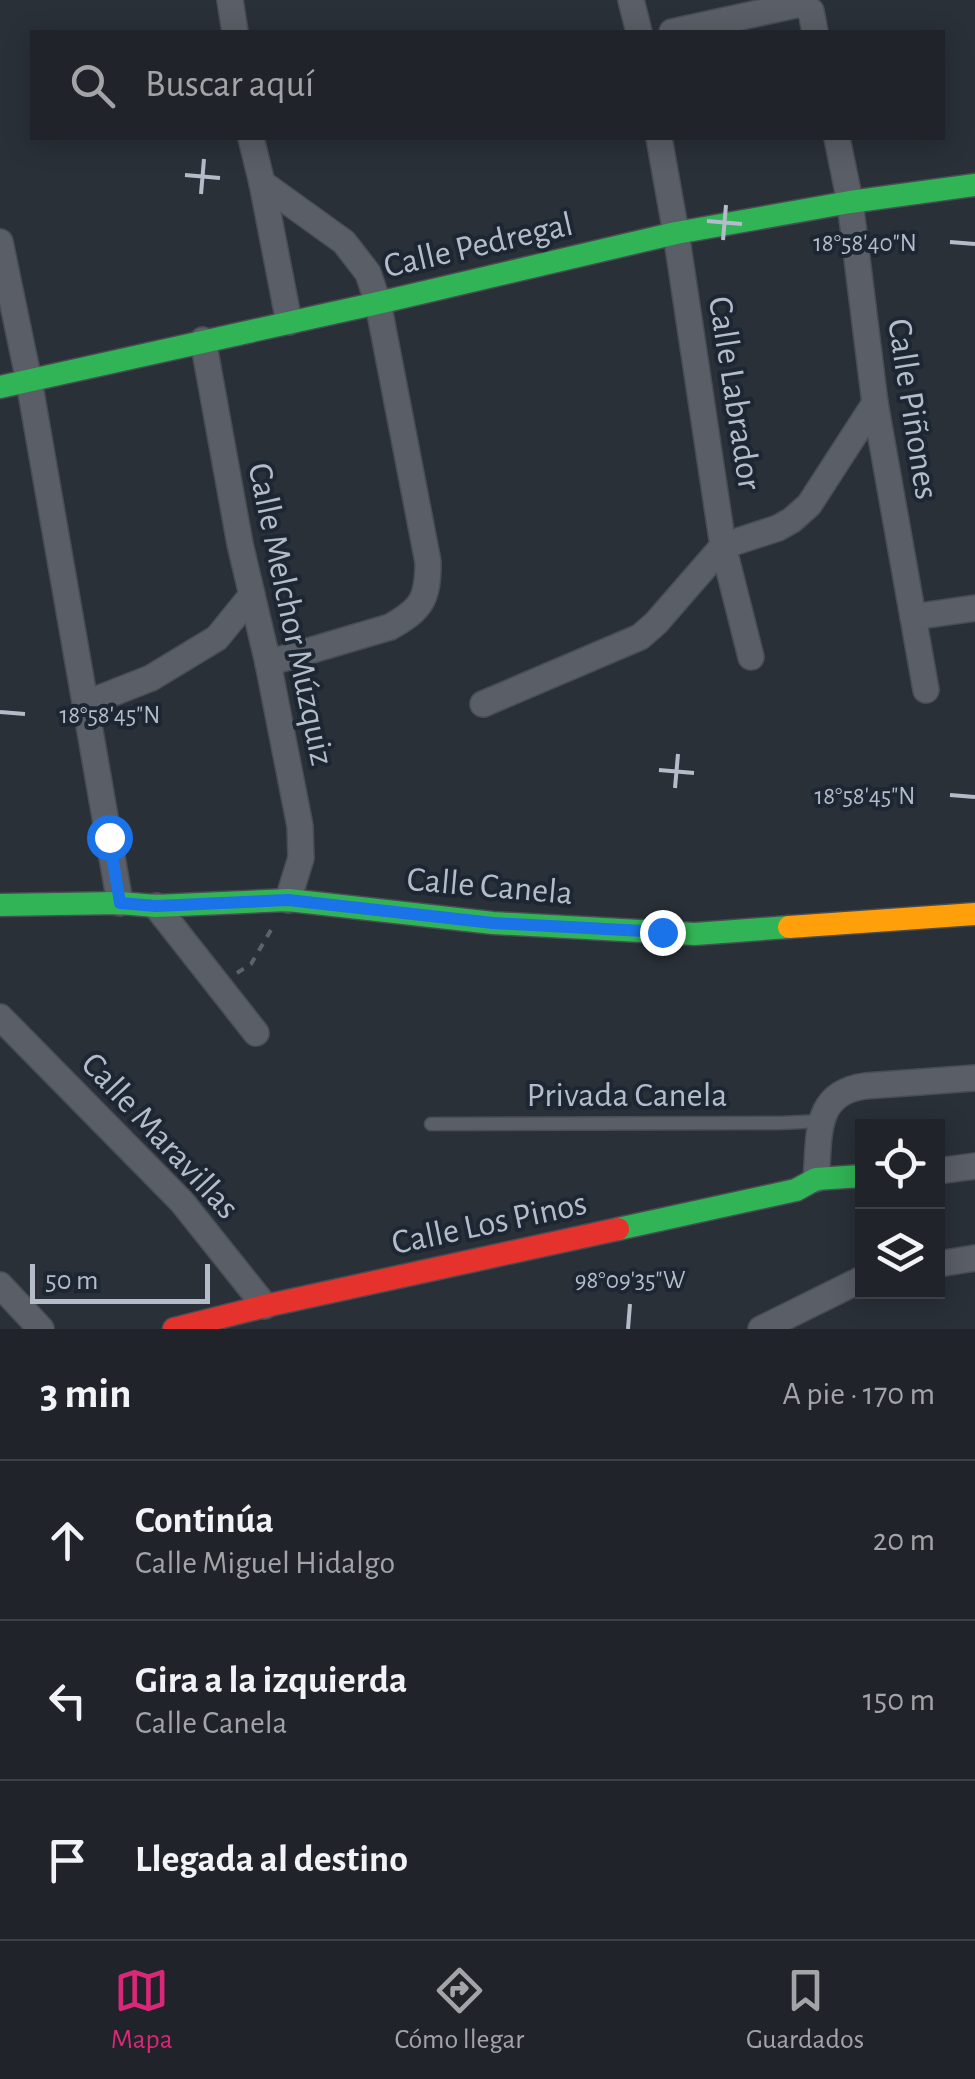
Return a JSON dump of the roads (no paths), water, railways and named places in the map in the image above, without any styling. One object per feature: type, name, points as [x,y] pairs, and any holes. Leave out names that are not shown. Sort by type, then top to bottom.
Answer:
[{"type":"street","points":[[230,0],[235,30]]},
{"type":"street","points":[[632,0],[639,30]]},
{"type":"street","points":[[681,30],[800,4],[813,22]]},
{"type":"street","points":[[251,140],[288,322]]},
{"type":"street","name":"Calle Labrador","points":[[659,140],[723,546],[751,657]]},
{"type":"street","name":"Calle Piñones","points":[[837,140],[850,202],[875,403],[926,690]]},
{"type":"street","points":[[262,183],[344,242],[368,273],[378,303],[428,562],[424,601],[408,617],[390,628],[268,663]]},
{"type":"street","name":"Calle Pedregal","points":[[0,387],[676,233],[850,202],[975,185]]},
{"type":"street","points":[[0,242],[120,903]]},
{"type":"street","name":"Calle Melchor Múzquiz","points":[[203,340],[240,544],[300,826],[301,858],[288,900]]},
{"type":"street","points":[[483,704],[640,637],[723,546],[778,528],[809,504],[875,403]]},
{"type":"street","points":[[86,704],[150,678],[216,638],[252,595]]},
{"type":"street","points":[[913,618],[975,608]]},
{"type":"street","name":"Calle Canela","points":[[0,905],[156,906],[288,900],[493,923],[695,934],[975,914]]},
{"type":"street","points":[[156,906],[256,1033]]},
{"type":"street","name":"Calle Maravillas","points":[[0,1016],[182,1202],[265,1306]]},
{"type":"street","points":[[816,1179],[822,1121],[826,1106],[836,1095],[865,1086],[975,1078]]},
{"type":"street","points":[[945,1170],[975,1166]]},
{"type":"street","name":"Calle Los Pinos","points":[[174,1329],[796,1190],[816,1179],[855,1176]]},
{"type":"street","points":[[945,1263],[975,1258]]},
{"type":"street","points":[[762,1329],[800,1319],[855,1284]]},
{"type":"street","points":[[0,1285],[41,1329]]},
{"type":"lane","name":"Privada Canela","points":[[431,1124],[822,1121]]}]
